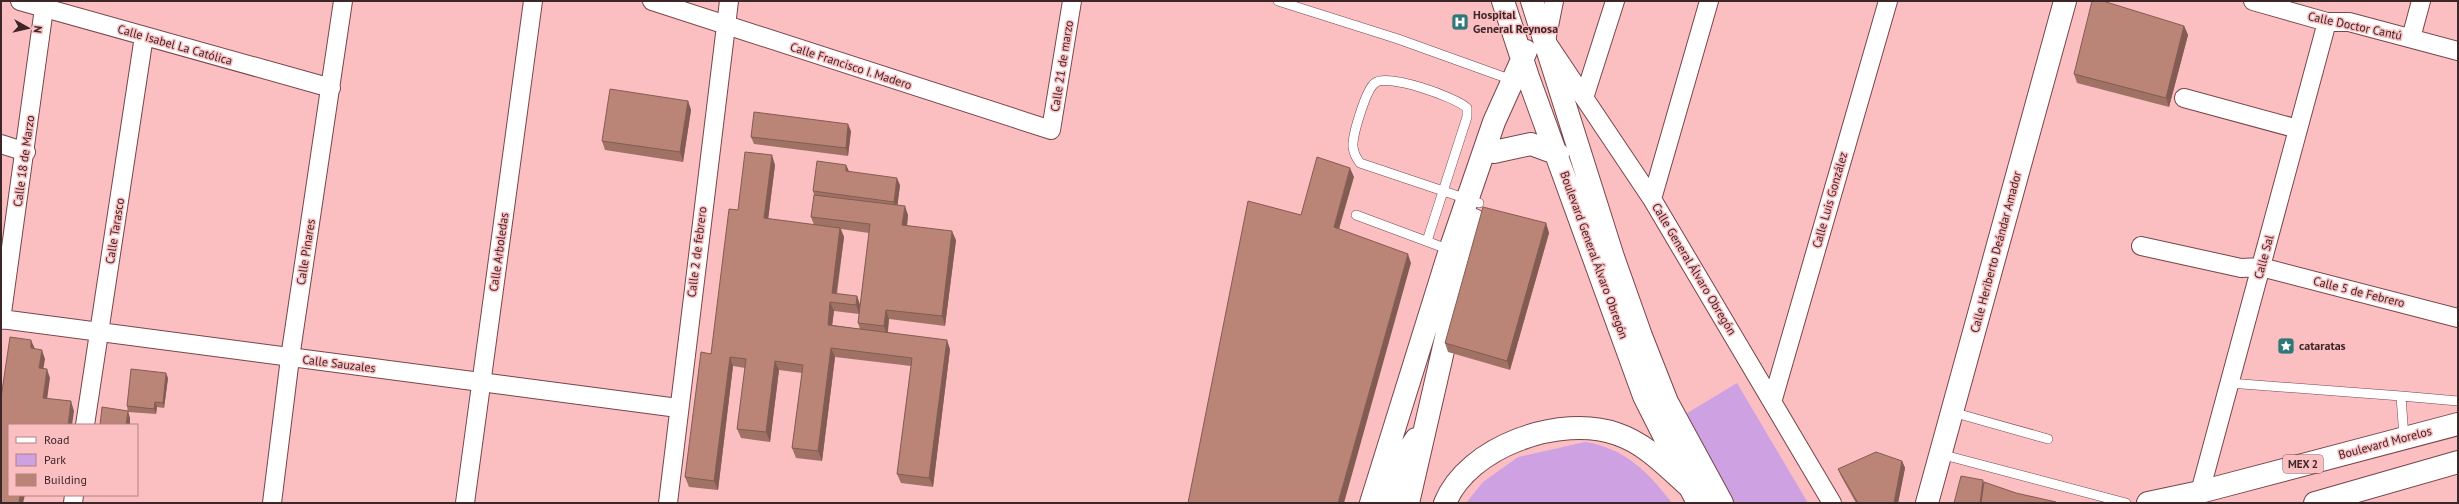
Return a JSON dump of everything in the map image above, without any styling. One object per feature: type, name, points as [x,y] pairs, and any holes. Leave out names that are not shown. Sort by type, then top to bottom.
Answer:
[{"type":"main road","name":"Boulevard General Álvaro Obregón","points":[[1503,1],[1521,72],[1558,154],[1644,396],[1695,496]]},
{"type":"main road","name":"Calle Heriberto Deándar Amador","points":[[1927,503],[2065,1]]},
{"type":"main road","name":"Boulevard General Álvaro Obregón","points":[[1547,2],[1543,32],[1613,257],[1641,336],[1667,402],[1722,503]]},
{"type":"main road","points":[[1371,503],[1457,252],[1473,201],[1494,122],[1543,32]]},
{"type":"main road","points":[[1473,201],[1494,152],[1521,72]]},
{"type":"main road","points":[[1494,152],[1531,144],[1558,154]]},
{"type":"main road","points":[[1408,503],[1457,252]]},
{"type":"main road","name":"Boulevard Morelos","points":[[2148,503],[2200,492],[2458,424]]},
{"type":"main road","points":[[1385,503],[1406,454],[1424,427]]},
{"type":"main road","points":[[1445,503],[1455,485],[1480,460],[1501,447],[1527,436],[1566,429],[1589,428],[1617,433],[1646,448],[1695,496]]},
{"type":"main road","points":[[2314,503],[2458,462]]},
{"type":"street","name":"Calle Isabel La Católica","points":[[20,1],[45,4],[144,36],[331,88]]},
{"type":"street","name":"Calle Pinares","points":[[272,503],[290,358],[343,1]]},
{"type":"street","name":"Calle Arboledas","points":[[465,503],[533,1]]},
{"type":"street","name":"Calle Francisco I. Madero","points":[[652,1],[1051,130]]},
{"type":"street","name":"Calle 2 de febrero","points":[[668,503],[678,408],[729,1]]},
{"type":"street","name":"Calle 21 de marzo","points":[[1051,130],[1072,1]]},
{"type":"street","points":[[1584,98],[1615,1]]},
{"type":"street","points":[[1652,200],[1709,1]]},
{"type":"street","name":"Calle Luis González","points":[[1773,399],[1888,1]]},
{"type":"street","name":"Calle Doctor Cantú","points":[[2253,1],[2327,22],[2349,22],[2458,51]]},
{"type":"street","points":[[2411,38],[2421,1]]},
{"type":"street","name":"Calle 18 de Marzo","points":[[1,319],[26,152],[45,4]]},
{"type":"street","name":"Calle Sal","points":[[2200,492],[2327,22]]},
{"type":"street","name":"Calle General Álvaro Obregón","points":[[1543,32],[1584,98],[1652,200],[1773,399],[1832,503]]},
{"type":"street","name":"Calle Tarasco","points":[[85,424],[144,36]]},
{"type":"street","points":[[2184,98],[2298,128]]},
{"type":"street","points":[[1,144],[26,152]]},
{"type":"street","name":"Calle 5 de Febrero","points":[[2141,246],[2241,268],[2261,267],[2458,318]]},
{"type":"street","name":"Calle Sauzales","points":[[1,319],[678,408]]},
{"type":"lane","points":[[1278,1],[1398,39],[1521,72]]},
{"type":"lane","points":[[1427,241],[1444,193],[1467,117],[1467,108],[1461,102],[1420,88],[1384,80],[1375,83],[1367,95],[1353,144],[1354,154],[1360,163],[1444,193],[1473,201]]},
{"type":"lane","points":[[1356,215],[1457,252]]},
{"type":"lane","points":[[2229,383],[2458,401]]},
{"type":"lane","points":[[2401,396],[2404,438]]},
{"type":"lane","points":[[1952,412],[2048,439]]},
{"type":"lane","points":[[1940,454],[2126,503]]},
{"type":"green space","points":[[1737,383],[1808,503],[1731,503],[1679,418]]},
{"type":"green space","points":[[1585,442],[1612,450],[1634,463],[1654,481],[1672,503],[1466,503],[1483,482],[1518,457]]},
{"type":"building","points":[[2092,1],[2103,1],[2184,26],[2166,98],[2074,74]]},
{"type":"building","points":[[610,89],[688,101],[680,152],[602,141]]},
{"type":"building","points":[[754,112],[848,124],[846,148],[751,137]]},
{"type":"building","points":[[745,152],[772,155],[764,218],[840,228],[832,293],[857,296],[856,305],[830,302],[828,325],[947,340],[929,478],[897,474],[912,358],[831,348],[818,451],[792,448],[803,365],[775,361],[766,432],[737,429],[746,359],[730,357],[714,481],[685,477],[701,352],[711,354],[729,209],[738,210]]},
{"type":"building","points":[[1317,157],[1350,168],[1334,227],[1408,254],[1338,503],[1188,503],[1248,201],[1301,215]]},
{"type":"building","points":[[817,161],[846,165],[846,171],[897,178],[894,202],[813,191]]},
{"type":"building","points":[[814,195],[905,206],[902,225],[952,231],[942,316],[886,310],[884,326],[858,323],[870,224],[811,217]]},
{"type":"building","points":[[1483,207],[1546,223],[1507,361],[1445,343]]},
{"type":"building","points":[[10,337],[31,340],[31,348],[42,350],[39,368],[47,369],[43,398],[71,401],[68,424],[8,424],[8,496],[20,496],[19,503],[1,503],[1,398]]},
{"type":"building","points":[[131,369],[166,373],[163,403],[155,402],[154,409],[127,406]]},
{"type":"building","points":[[102,407],[128,411],[126,424],[100,424]]},
{"type":"building","points":[[1876,452],[1902,461],[1894,503],[1858,503],[1838,469]]},
{"type":"building","points":[[1961,476],[1983,480],[1980,503],[1954,503]]},
{"type":"building","points":[[1984,482],[2016,493],[2056,502],[1981,503]]},
{"type":"place","name":"Hospital General Reynosa","points":[[1460,22]]},
{"type":"place","name":"cataratas","points":[[2286,346]]}]
